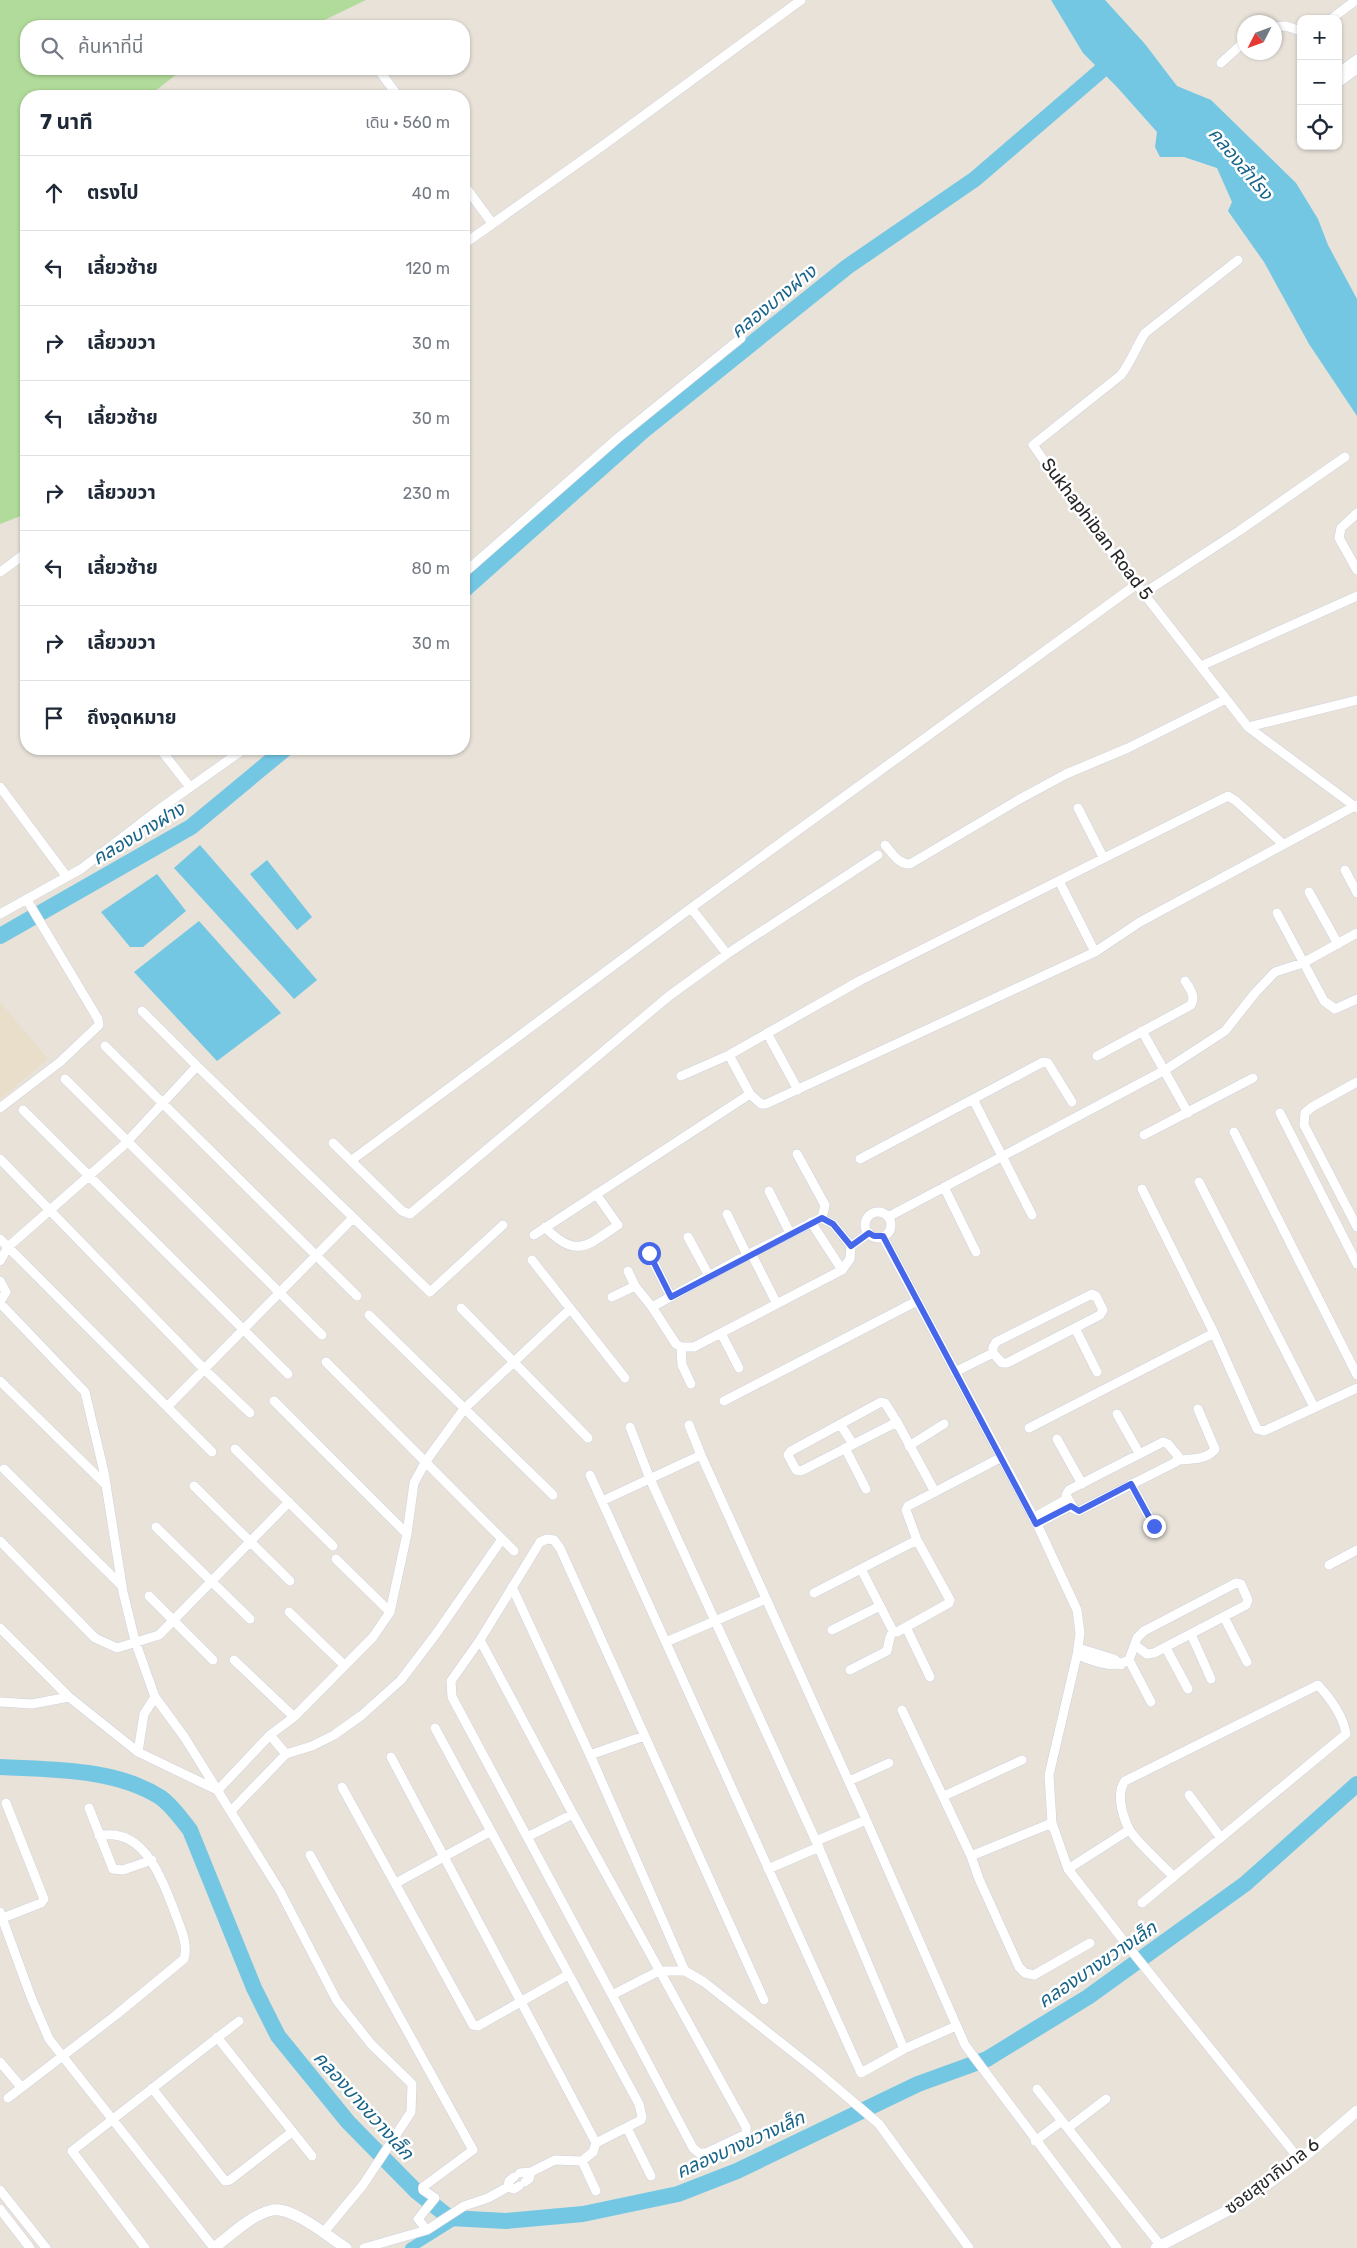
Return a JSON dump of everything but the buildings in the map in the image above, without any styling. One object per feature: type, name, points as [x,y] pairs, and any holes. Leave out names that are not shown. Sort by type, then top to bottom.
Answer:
[{"type":"street","points":[[470,240],[605,144],[713,62],[801,0]]},
{"type":"street","points":[[1336,15],[1356,0]]},
{"type":"street","points":[[1282,26],[1297,30]]},
{"type":"street","points":[[1221,63],[1237,48]]},
{"type":"street","points":[[1342,70],[1357,58]]},
{"type":"street","points":[[1342,80],[1357,68]]},
{"type":"street","points":[[382,75],[394,90]]},
{"type":"street","points":[[470,193],[492,223]]},
{"type":"street","name":"Sukhaphiban Road 5","points":[[1238,260],[1145,333],[1137,345],[1130,364],[1121,375],[1033,445],[1088,521],[1248,727],[1356,806]]},
{"type":"street","points":[[470,569],[619,437],[741,338]]},
{"type":"street","points":[[1144,593],[1240,531],[1345,457]]},
{"type":"street","points":[[1357,513],[1341,528],[1339,538],[1357,570]]},
{"type":"street","points":[[0,572],[20,557]]},
{"type":"street","points":[[352,1160],[691,908],[1137,584]]},
{"type":"street","points":[[1201,666],[1357,596]]},
{"type":"street","points":[[886,845],[898,860],[904,864],[910,864],[1066,774],[1128,748],[1226,699]]},
{"type":"street","points":[[1248,727],[1357,700]]},
{"type":"street","points":[[165,755],[190,787]]},
{"type":"street","points":[[0,914],[86,865],[235,755]]},
{"type":"street","points":[[0,787],[67,877]]},
{"type":"street","points":[[681,1076],[729,1055],[861,980],[1228,796],[1283,844]]},
{"type":"street","points":[[729,1055],[750,1094],[761,1104],[766,1104],[1095,952],[1140,922],[1356,806]]},
{"type":"street","points":[[1078,808],[1104,857]]},
{"type":"street","points":[[333,1143],[402,1211],[410,1214],[627,1030],[726,954],[878,855]]},
{"type":"street","points":[[1345,870],[1357,893]]},
{"type":"street","points":[[1059,881],[1095,952]]},
{"type":"street","points":[[1310,892],[1338,944]]},
{"type":"street","points":[[0,1108],[60,1062],[99,1026],[98,1019],[27,900]]},
{"type":"street","points":[[691,908],[726,954]]},
{"type":"street","points":[[1276,913],[1324,1001],[1335,1009],[1357,998]]},
{"type":"street","points":[[888,1217],[1165,1070],[1225,1031],[1255,993],[1275,972],[1304,963],[1357,933]]},
{"type":"street","points":[[1097,1056],[1191,1005],[1194,1000],[1193,995],[1185,981]]},
{"type":"street","points":[[142,1010],[197,1066],[430,1292],[503,1225]]},
{"type":"street","points":[[1142,1031],[1188,1113]]},
{"type":"street","points":[[767,1033],[798,1090]]},
{"type":"street","points":[[106,1046],[357,1296]]},
{"type":"street","points":[[860,1159],[974,1101],[1044,1062],[1048,1063],[1072,1102]]},
{"type":"street","points":[[0,1261],[8,1247],[90,1177],[128,1141],[197,1066]]},
{"type":"street","points":[[65,1078],[322,1334]]},
{"type":"street","points":[[1144,1135],[1254,1078]]},
{"type":"street","points":[[1357,1082],[1312,1107],[1305,1113],[1304,1125],[1357,1227]]},
{"type":"street","points":[[534,1235],[750,1094]]},
{"type":"street","points":[[974,1101],[1032,1215]]},
{"type":"street","points":[[23,1110],[288,1374]]},
{"type":"street","points":[[1280,1113],[1357,1264]]},
{"type":"street","points":[[1234,1132],[1357,1374]]},
{"type":"street","points":[[797,1154],[824,1205],[822,1218]]},
{"type":"street","points":[[0,1159],[250,1413]]},
{"type":"street","points":[[1199,1182],[1314,1407]]},
{"type":"street","points":[[944,1187],[976,1252]]},
{"type":"street","points":[[1142,1189],[1260,1431],[1357,1388]]},
{"type":"street","points":[[769,1192],[790,1233]]},
{"type":"street","points":[[545,1227],[559,1240],[578,1248],[594,1241],[618,1225],[596,1194]]},
{"type":"street","points":[[881,1212],[888,1217],[890,1228],[883,1236],[874,1236],[869,1233],[865,1223],[869,1215],[881,1212]]},
{"type":"street","points":[[727,1214],[777,1304]]},
{"type":"street","points":[[167,1407],[353,1218]]},
{"type":"street","points":[[628,1271],[635,1286],[652,1307],[671,1339],[681,1346],[694,1346],[842,1270],[850,1259],[851,1246],[833,1224],[822,1218],[749,1254],[652,1307]]},
{"type":"street","points":[[811,1222],[842,1270]]},
{"type":"street","points":[[851,1246],[869,1233]]},
{"type":"street","points":[[883,1236],[1035,1521],[1077,1610],[1080,1633],[1078,1651],[1049,1775],[1052,1823],[1068,1869],[1151,1976],[1300,2160]]},
{"type":"street","points":[[688,1237],[708,1276]]},
{"type":"street","points":[[0,1238],[212,1452]]},
{"type":"street","points":[[649,1253],[671,1297]]},
{"type":"street","points":[[532,1260],[624,1378]]},
{"type":"street","points":[[0,1281],[6,1292],[0,1303],[85,1392],[106,1485],[122,1585],[135,1641],[155,1697],[185,1738],[280,1891],[337,2001],[371,2044],[412,2084],[411,2112],[363,2185],[323,2233]]},
{"type":"street","points":[[612,1297],[635,1286]]},
{"type":"street","points":[[1095,1294],[1103,1313],[1074,1328],[1007,1363],[1002,1363],[993,1354],[993,1347],[996,1342],[1095,1294]]},
{"type":"street","points":[[724,1401],[918,1301]]},
{"type":"street","points":[[461,1308],[588,1438]]},
{"type":"street","points":[[218,1790],[270,1735],[294,1717],[372,1637],[390,1612],[407,1534],[414,1483],[426,1461],[464,1409],[570,1309]]},
{"type":"street","points":[[370,1314],[553,1495]]},
{"type":"street","points":[[1074,1328],[1097,1372]]},
{"type":"street","points":[[721,1333],[739,1368]]},
{"type":"street","points":[[1029,1428],[1214,1334]]},
{"type":"street","points":[[681,1346],[682,1365],[691,1384]]},
{"type":"street","points":[[955,1372],[993,1354]]},
{"type":"street","points":[[326,1362],[514,1551]]},
{"type":"street","points":[[0,1381],[106,1485]]},
{"type":"street","points":[[897,1422],[798,1471],[788,1455],[791,1450],[884,1401],[897,1422],[935,1492]]},
{"type":"street","points":[[274,1402],[407,1534]]},
{"type":"street","points":[[1178,1460],[1178,1456],[1166,1442],[1139,1453],[1067,1492],[1069,1502],[1079,1511],[1178,1460],[1198,1459],[1212,1453],[1216,1449],[1198,1409]]},
{"type":"street","points":[[1116,1414],[1139,1453]]},
{"type":"street","points":[[840,1424],[866,1489]]},
{"type":"street","points":[[909,1446],[944,1424]]},
{"type":"street","points":[[689,1425],[700,1455],[849,1781],[965,2045],[1035,2141],[1117,2248]]},
{"type":"street","points":[[630,1428],[650,1478],[817,1844],[904,2049]]},
{"type":"street","points":[[1057,1439],[1082,1484]]},
{"type":"street","points":[[235,1449],[333,1546]]},
{"type":"street","points":[[602,1501],[700,1455]]},
{"type":"street","points":[[893,1631],[897,1632],[946,1605],[950,1600],[917,1540],[906,1510],[908,1506],[1000,1458]]},
{"type":"street","points":[[4,1469],[122,1585]]},
{"type":"street","points":[[590,1475],[861,2073],[904,2049],[956,2026]]},
{"type":"street","points":[[1131,1484],[1154,1526]]},
{"type":"street","points":[[194,1486],[290,1581]]},
{"type":"street","points":[[0,1541],[95,1638],[117,1648],[159,1635],[289,1502]]},
{"type":"street","points":[[1035,1521],[1069,1502]]},
{"type":"street","points":[[156,1527],[250,1619]]},
{"type":"street","points":[[231,1811],[286,1754],[312,1746],[334,1735],[362,1716],[394,1687],[436,1634],[502,1539]]},
{"type":"street","points":[[480,1640],[573,1814],[746,2127],[746,2134],[740,2138],[706,2153],[699,2152],[693,2148],[452,1697],[451,1680],[480,1640],[540,1542],[547,1539],[554,1540],[564,1557],[764,2000]]},
{"type":"street","points":[[814,1593],[917,1540]]},
{"type":"street","points":[[1329,1565],[1357,1550]]},
{"type":"street","points":[[336,1559],[390,1612]]},
{"type":"street","points":[[861,1569],[893,1631]]},
{"type":"street","points":[[1078,1651],[1110,1666],[1125,1662],[1136,1646],[1137,1638],[1144,1631],[1239,1582],[1248,1602],[1224,1617],[1166,1648],[1147,1654],[1136,1646]]},
{"type":"street","points":[[512,1586],[590,1755],[685,1971]]},
{"type":"street","points":[[149,1596],[213,1660]]},
{"type":"street","points":[[666,1642],[766,1599]]},
{"type":"street","points":[[832,1630],[880,1606]]},
{"type":"street","points":[[289,1612],[344,1665]]},
{"type":"street","points":[[1224,1617],[1247,1662]]},
{"type":"street","points":[[906,1627],[930,1677]]},
{"type":"street","points":[[0,1628],[69,1697],[138,1752],[218,1790]]},
{"type":"street","points":[[850,1670],[887,1651],[893,1631]]},
{"type":"street","points":[[1191,1634],[1211,1679]]},
{"type":"street","points":[[1166,1648],[1188,1689]]},
{"type":"street","points":[[234,1660],[294,1717]]},
{"type":"street","points":[[1125,1662],[1151,1702]]},
{"type":"street","points":[[1142,1904],[1346,1734],[1344,1722],[1328,1696],[1318,1685],[1125,1781],[1120,1787],[1119,1796],[1129,1830],[1174,1877]]},
{"type":"street","points":[[0,1702],[32,1704],[69,1697]]},
{"type":"street","points":[[138,1752],[144,1714],[155,1697]]},
{"type":"street","points":[[902,1710],[972,1856],[979,1879],[1019,1967],[1025,1973],[1034,1975],[1090,1943]]},
{"type":"street","points":[[434,1728],[639,2104],[642,2117],[641,2120],[627,2128],[596,2143],[593,2152],[582,2161],[555,2160],[531,2172],[517,2175],[509,2181],[508,2187]]},
{"type":"street","points":[[270,1735],[286,1754]]},
{"type":"street","points":[[590,1755],[644,1736]]},
{"type":"street","points":[[391,1757],[596,2143]]},
{"type":"street","points":[[944,1796],[1022,1760]]},
{"type":"street","points":[[849,1781],[889,1763]]},
{"type":"street","points":[[342,1787],[396,1883],[471,2024],[478,2026],[568,1975]]},
{"type":"street","points":[[1189,1795],[1221,1838]]},
{"type":"street","points":[[6,1803],[44,1899],[41,1903],[1,1916],[30,1996],[49,2039],[214,2248],[245,2225],[274,2210],[289,2212],[346,2248]]},
{"type":"street","points":[[89,1808],[109,1865],[116,1871],[152,1860]]},
{"type":"street","points":[[527,1837],[573,1814]]},
{"type":"street","points":[[768,1869],[866,1820]]},
{"type":"street","points":[[972,1856],[1052,1823]]},
{"type":"street","points":[[1068,1869],[1129,1830]]},
{"type":"street","points":[[396,1883],[491,1831]]},
{"type":"street","points":[[8,2098],[116,2015],[184,1959],[186,1944],[162,1879],[152,1860],[126,1837],[117,1833],[99,1836]]},
{"type":"street","points":[[310,1855],[474,2150],[422,2188],[434,2197],[434,2200],[418,2219],[427,2230]]},
{"type":"street","points":[[612,1995],[659,1971],[685,1971],[704,1982],[847,2095],[879,2124],[969,2248]]},
{"type":"street","points":[[145,2248],[72,2154],[73,2148],[238,2021]]},
{"type":"street","points":[[217,2037],[312,2156]]},
{"type":"street","points":[[0,2062],[21,2087]]},
{"type":"street","points":[[152,2088],[225,2181],[230,2180],[292,2132]]},
{"type":"street","points":[[1037,2089],[1159,2247]]},
{"type":"street","points":[[1035,2141],[1106,2099]]},
{"type":"street","name":"ซอยสุขาภิบาล 6","points":[[1159,2247],[1242,2203],[1300,2160],[1357,2111]]},
{"type":"street","points":[[627,2128],[650,2176]]},
{"type":"street","points":[[582,2161],[596,2191]]},
{"type":"street","points":[[364,2248],[427,2230],[464,2206],[488,2198],[508,2187],[514,2189],[529,2179],[531,2172]]},
{"type":"street","points":[[0,2190],[46,2248]]},
{"type":"street","points":[[0,2209],[30,2248]]},
{"type":"shaded area","points":[[0,1002],[48,1059],[0,1099]]},
{"type":"green space","points":[[0,0],[366,0],[324,20],[20,20],[20,75],[175,75],[157,90],[20,90],[20,516],[0,524]]},
{"type":"water","name":"คลองสำโรง","points":[[1051,0],[1105,0],[1145,44],[1177,86],[1211,100],[1296,183],[1318,219],[1328,245],[1357,299],[1357,416],[1309,344],[1264,262],[1228,211],[1232,202],[1217,168],[1184,157],[1160,157],[1155,147],[1157,132],[1117,87],[1083,53]]},
{"type":"water","points":[[200,845],[317,980],[294,999],[174,868]]},
{"type":"water","points":[[267,860],[312,917],[297,930],[250,874]]},
{"type":"water","points":[[157,874],[186,911],[143,947],[130,947],[101,912]]},
{"type":"water","points":[[199,921],[281,1013],[217,1061],[134,972]]},
{"type":"waterway","name":"คลองบางฝาง","points":[[470,585],[643,431],[847,267],[975,179],[1118,56]]},
{"type":"waterway","name":"คลองบางฝาง","points":[[0,936],[191,827],[278,755]]},
{"type":"waterway","name":"คลองบางขวางเล็ก","points":[[0,1767],[82,1772],[123,1780],[164,1800],[190,1830],[254,1988],[278,2036],[348,2122],[416,2191],[450,2218],[506,2221],[583,2214],[678,2194],[737,2171],[918,2084],[987,2059],[1088,1997],[1245,1884],[1357,1784]]},
{"type":"waterway","points":[[410,2248],[458,2218]]},
{"type":"route","points":[[649,1253],[671,1297],[811,1222],[822,1218],[827,1219],[833,1224],[851,1246],[869,1233],[878,1237],[883,1236],[1036,1524],[1071,1506],[1079,1511],[1131,1484],[1154,1526]]}]
